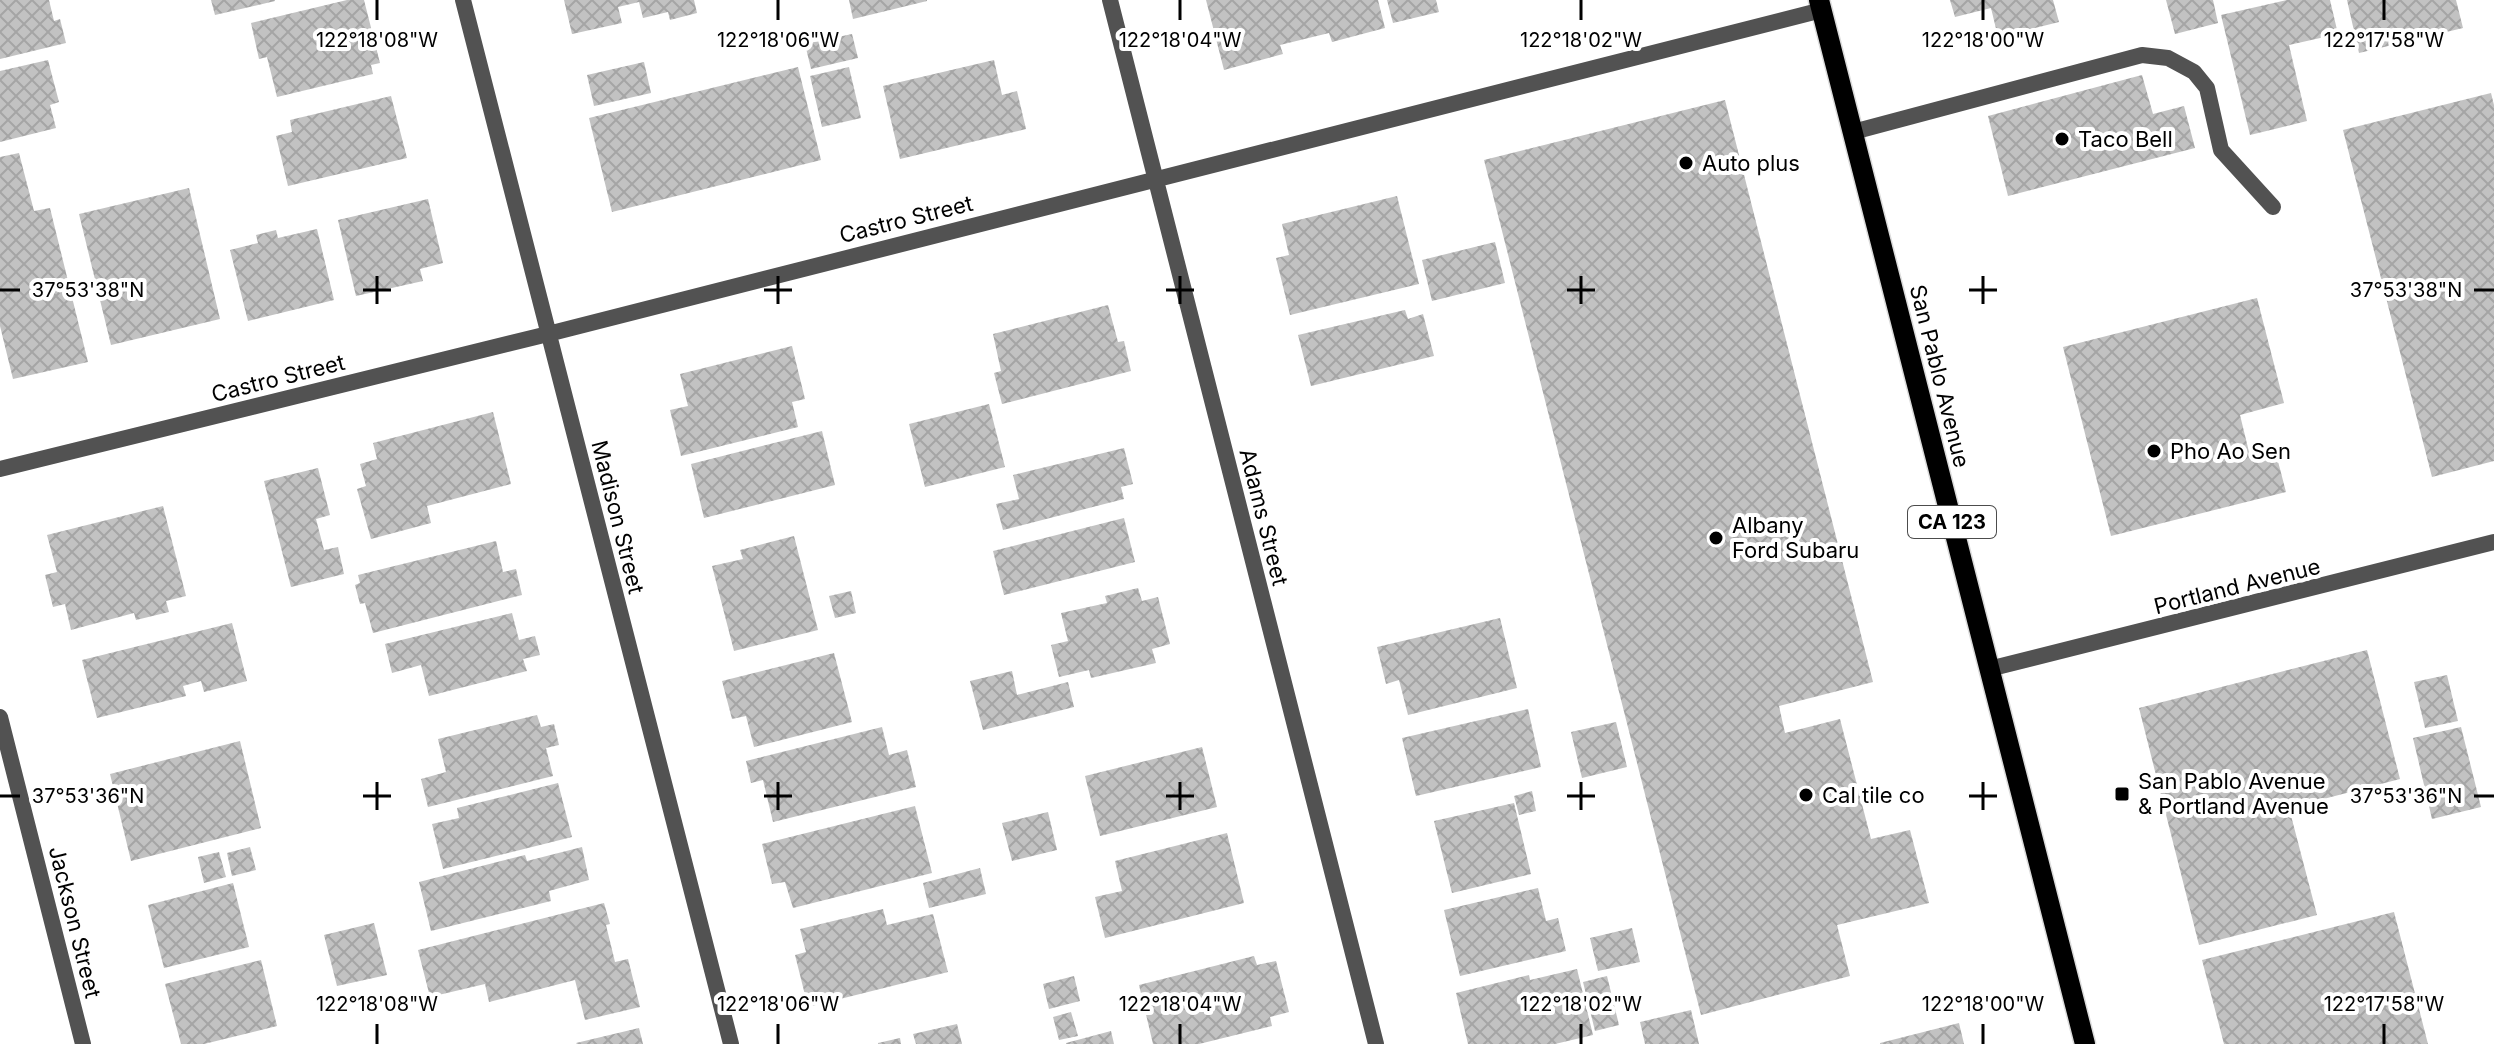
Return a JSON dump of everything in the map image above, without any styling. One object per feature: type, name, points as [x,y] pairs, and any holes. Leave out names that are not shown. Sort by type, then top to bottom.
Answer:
[{"type":"main road","name":"San Pablo Avenue","points":[[1820,5],[2085,1044]]},
{"type":"street","name":"Madison Street","points":[[463,0],[731,1044]]},
{"type":"street","name":"Adams Street","points":[[1110,0],[1376,1044]]},
{"type":"street","name":"Castro Street","points":[[0,469],[548,334],[1820,5]]},
{"type":"street","points":[[1853,132],[2142,55],[2168,58],[2194,72],[2207,88],[2221,150],[2273,207]]},
{"type":"street","name":"Portland Avenue","points":[[1989,669],[2494,542]]},
{"type":"street","name":"Jackson Street","points":[[0,717],[83,1044]]},
{"type":"building","points":[[0,0],[49,0],[54,21],[60,19],[66,43],[0,59]]},
{"type":"building","points":[[211,0],[275,0],[275,1],[215,15]]},
{"type":"building","points":[[347,0],[364,0],[380,63],[371,65],[373,74],[277,97],[267,57],[259,59],[251,23]]},
{"type":"building","points":[[564,0],[694,0],[697,13],[670,20],[668,12],[643,18],[639,2],[618,7],[622,23],[572,34]]},
{"type":"building","points":[[849,0],[927,0],[927,1],[853,19]]},
{"type":"building","points":[[1206,0],[1378,0],[1385,28],[1332,42],[1329,33],[1280,45],[1283,54],[1224,70]]},
{"type":"building","points":[[1387,0],[1436,0],[1439,12],[1393,23]]},
{"type":"building","points":[[1950,0],[2053,0],[2059,22],[1998,37],[1991,8],[1955,17]]},
{"type":"building","points":[[2166,0],[2213,0],[2218,23],[2175,34]]},
{"type":"building","points":[[2287,0],[2330,0],[2338,34],[2289,45],[2307,121],[2250,135],[2221,15]]},
{"type":"building","points":[[2347,0],[2456,0],[2463,28],[2359,53]]},
{"type":"building","points":[[852,34],[858,58],[811,69],[805,44]]},
{"type":"building","points":[[48,60],[59,102],[50,105],[56,128],[0,142],[0,71]]},
{"type":"building","points":[[994,60],[1002,95],[1017,91],[1026,129],[900,159],[883,86]]},
{"type":"building","points":[[644,62],[651,93],[594,106],[587,75]]},
{"type":"building","points":[[798,67],[821,160],[612,212],[589,118]]},
{"type":"building","points":[[849,67],[861,118],[822,127],[810,76]]},
{"type":"building","points":[[2142,75],[2153,114],[2184,106],[2195,148],[2008,196],[1988,116]]},
{"type":"building","points":[[2491,93],[2494,105],[2494,461],[2432,477],[2343,130]]},
{"type":"building","points":[[391,96],[407,158],[288,186],[276,136],[292,132],[290,120]]},
{"type":"building","points":[[1725,100],[1873,682],[1779,706],[1785,733],[1840,719],[1871,839],[1910,830],[1929,903],[1837,925],[1850,976],[1701,1015],[1484,160]]},
{"type":"building","points":[[19,153],[34,211],[50,208],[88,362],[13,379],[0,326],[0,157]]},
{"type":"building","points":[[189,188],[220,319],[111,345],[79,214]]},
{"type":"building","points":[[1397,196],[1419,284],[1290,315],[1276,258],[1289,255],[1282,224]]},
{"type":"building","points":[[428,199],[443,263],[420,269],[423,281],[356,296],[338,220]]},
{"type":"building","points":[[317,229],[334,300],[248,321],[230,250],[258,243],[256,235],[276,230],[278,238]]},
{"type":"building","points":[[1495,242],[1505,283],[1432,301],[1422,260]]},
{"type":"building","points":[[2257,298],[2284,403],[2240,415],[2249,452],[2274,446],[2286,492],[2111,536],[2063,347]]},
{"type":"building","points":[[1108,305],[1118,342],[1124,341],[1131,371],[1002,404],[994,373],[1001,371],[993,334]]},
{"type":"building","points":[[1405,310],[1408,319],[1423,314],[1434,356],[1311,386],[1298,335]]},
{"type":"building","points":[[792,346],[805,399],[792,402],[798,427],[681,456],[670,410],[688,406],[680,374]]},
{"type":"building","points":[[989,404],[1005,467],[925,487],[909,424]]},
{"type":"building","points":[[493,412],[511,484],[427,506],[431,523],[371,539],[357,489],[366,486],[360,464],[377,459],[373,443]]},
{"type":"building","points":[[822,431],[835,485],[704,518],[691,464]]},
{"type":"building","points":[[1124,448],[1133,484],[1121,487],[1124,499],[1003,530],[996,504],[1019,499],[1013,475]]},
{"type":"building","points":[[318,468],[330,515],[316,519],[324,550],[338,547],[344,574],[291,587],[264,481]]},
{"type":"building","points":[[163,506],[186,596],[166,601],[169,612],[136,620],[134,613],[71,630],[65,604],[53,607],[45,575],[57,572],[47,535]]},
{"type":"building","points":[[1124,518],[1135,562],[1004,595],[993,551]]},
{"type":"building","points":[[794,536],[818,630],[734,651],[712,566],[743,559],[740,550]]},
{"type":"building","points":[[496,541],[503,572],[516,569],[522,595],[373,633],[365,603],[360,604],[355,585],[360,583],[358,575]]},
{"type":"building","points":[[1138,588],[1142,601],[1158,597],[1170,644],[1152,649],[1156,663],[1091,678],[1089,670],[1059,677],[1051,645],[1068,641],[1061,613],[1107,603],[1105,596]]},
{"type":"building","points":[[851,591],[856,613],[835,618],[829,596]]},
{"type":"building","points":[[512,613],[519,640],[535,636],[540,655],[523,659],[527,671],[429,696],[421,665],[392,673],[385,644]]},
{"type":"building","points":[[1500,618],[1517,688],[1408,715],[1399,680],[1386,684],[1377,647]]},
{"type":"building","points":[[232,623],[247,681],[204,692],[201,681],[183,686],[186,696],[97,718],[82,660]]},
{"type":"building","points":[[2367,650],[2400,779],[2289,808],[2317,915],[2199,945],[2139,708]]},
{"type":"building","points":[[834,653],[852,722],[754,747],[746,716],[732,719],[722,681]]},
{"type":"building","points":[[1012,671],[1017,695],[1068,682],[1074,707],[983,730],[970,681]]},
{"type":"building","points":[[2447,675],[2458,721],[2425,728],[2414,682]]},
{"type":"building","points":[[1528,709],[1541,767],[1416,796],[1402,738]]},
{"type":"building","points":[[537,715],[541,727],[554,724],[559,745],[546,748],[553,776],[428,807],[421,779],[446,772],[438,739]]},
{"type":"building","points":[[1616,722],[1627,767],[1582,778],[1571,732]]},
{"type":"building","points":[[882,727],[889,755],[907,750],[916,787],[773,822],[763,780],[751,783],[746,761]]},
{"type":"building","points":[[2461,727],[2481,807],[2432,819],[2413,738]]},
{"type":"building","points":[[240,741],[261,828],[131,861],[110,774]]},
{"type":"building","points":[[1202,747],[1217,807],[1100,836],[1085,776]]},
{"type":"building","points":[[558,783],[572,837],[443,869],[432,824],[459,818],[457,808]]},
{"type":"building","points":[[1532,791],[1536,811],[1519,815],[1514,796]]},
{"type":"building","points":[[1514,803],[1531,874],[1452,893],[1434,821]]},
{"type":"building","points":[[915,806],[932,873],[793,908],[785,882],[772,884],[762,844]]},
{"type":"building","points":[[1048,812],[1057,850],[1012,861],[1002,823]]},
{"type":"building","points":[[1227,833],[1244,903],[1105,938],[1095,897],[1122,891],[1115,861]]},
{"type":"building","points":[[250,847],[256,870],[232,876],[227,853]]},
{"type":"building","points":[[582,847],[589,880],[549,891],[551,901],[431,931],[419,882],[525,855],[527,861]]},
{"type":"building","points":[[219,852],[226,877],[204,883],[198,857]]},
{"type":"building","points":[[980,868],[986,894],[929,908],[923,883]]},
{"type":"building","points":[[233,883],[249,947],[164,968],[148,905]]},
{"type":"building","points":[[1538,888],[1546,921],[1558,918],[1566,951],[1460,976],[1444,910]]},
{"type":"building","points":[[604,903],[615,962],[628,959],[640,1007],[585,1020],[575,980],[489,1002],[485,984],[430,997],[418,950]]},
{"type":"building","points":[[883,909],[887,925],[933,914],[948,972],[808,1007],[795,955],[806,952],[800,929]]},
{"type":"building","points":[[2394,912],[2428,1044],[2224,1044],[2202,960]]},
{"type":"building","points":[[374,923],[387,975],[337,986],[324,935]]},
{"type":"building","points":[[1632,928],[1640,962],[1598,971],[1590,938]]},
{"type":"building","points":[[1254,956],[1257,965],[1276,961],[1289,1012],[1270,1017],[1272,1026],[1199,1044],[1153,1044],[1139,985]]},
{"type":"building","points":[[261,960],[277,1026],[204,1044],[181,1044],[165,984]]},
{"type":"building","points":[[1577,969],[1593,1035],[1555,1044],[1468,1044],[1456,993],[1529,975],[1530,980]]},
{"type":"building","points":[[1074,976],[1080,1001],[1049,1009],[1043,984]]},
{"type":"building","points":[[1607,976],[1619,1025],[1595,1031],[1583,982]]},
{"type":"building","points":[[1691,1010],[1699,1044],[1645,1044],[1640,1022]]},
{"type":"building","points":[[1071,1012],[1078,1036],[1059,1040],[1053,1017]]},
{"type":"building","points":[[1959,1023],[1964,1044],[1880,1044],[1880,1043]]},
{"type":"building","points":[[957,1024],[962,1044],[916,1044],[913,1034]]},
{"type":"building","points":[[639,1028],[643,1044],[576,1043]]},
{"type":"building","points":[[1111,1031],[1114,1044],[1066,1044],[1066,1043]]},
{"type":"building","points":[[900,1038],[901,1044],[878,1044],[878,1043]]},
{"type":"place","name":"Taco Bell","points":[[2062,139]]},
{"type":"place","name":"Auto plus","points":[[1686,163]]},
{"type":"place","name":"Pho Ao Sen","points":[[2154,451]]},
{"type":"place","name":"Albany Ford Subaru","points":[[1716,538]]},
{"type":"place","name":"San Pablo Avenue & Portland Avenue","points":[[2122,794]]},
{"type":"place","name":"Cal tile co","points":[[1806,795]]}]
